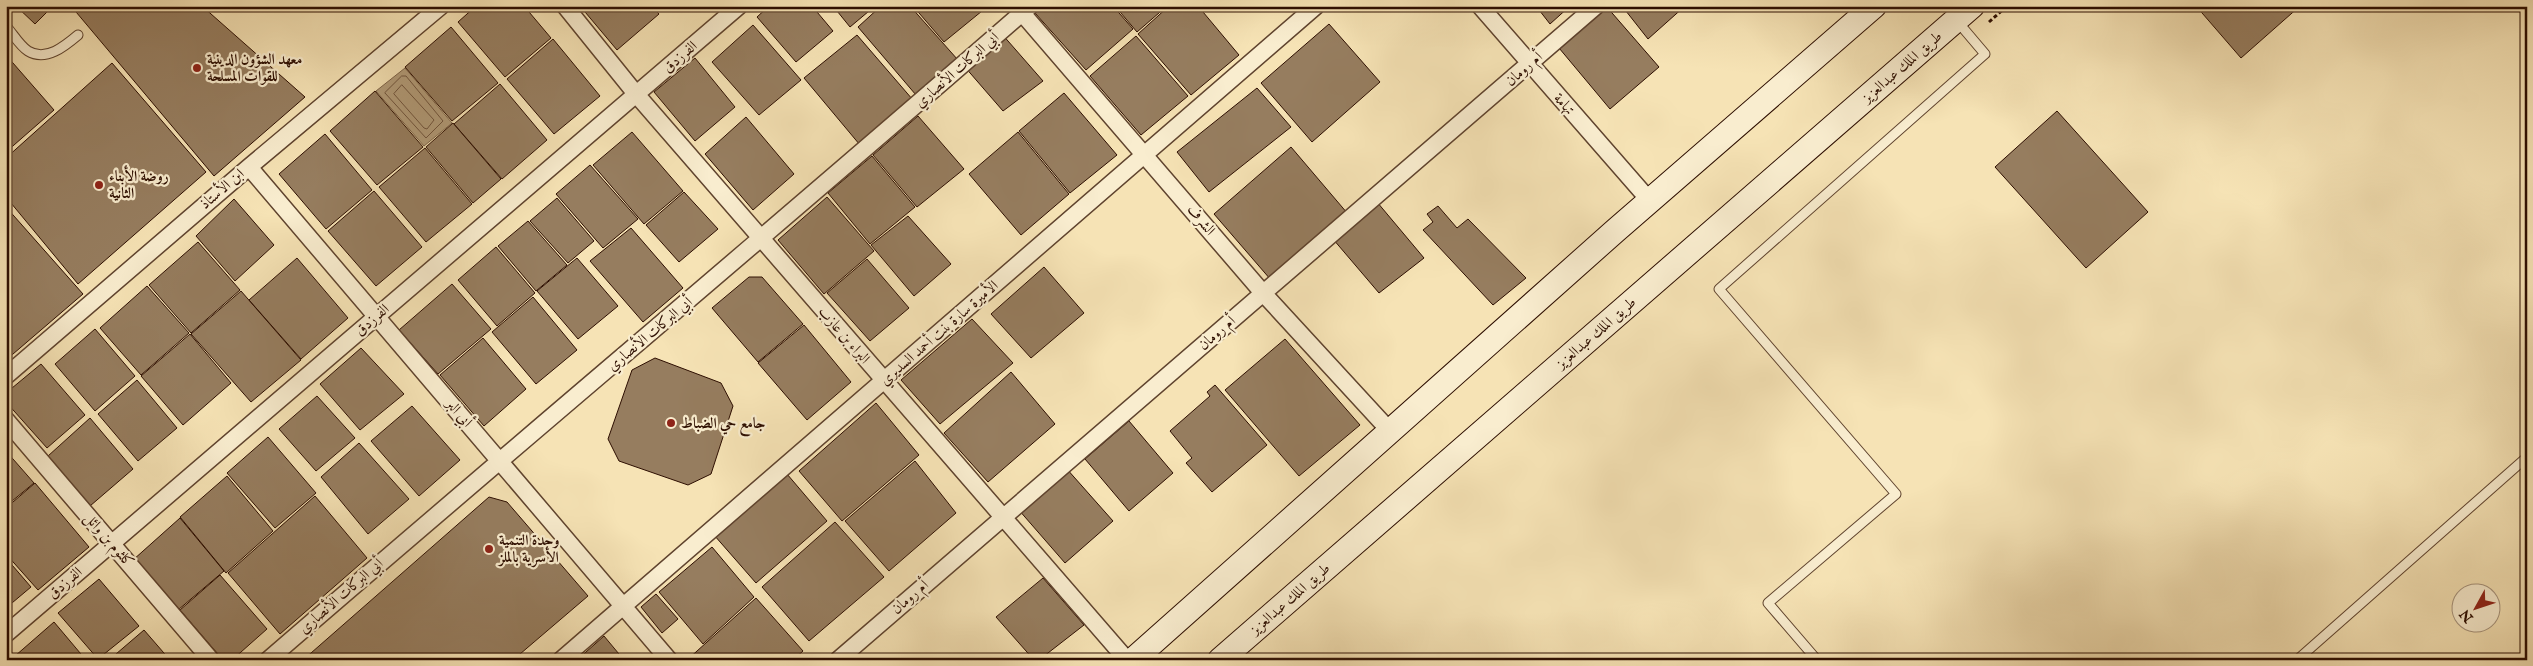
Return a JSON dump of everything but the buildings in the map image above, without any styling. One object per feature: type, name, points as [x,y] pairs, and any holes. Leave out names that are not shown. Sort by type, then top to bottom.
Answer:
[{"type":"main road","points":[[1133,660],[1389,430],[1874,6]]},
{"type":"main road","name":"طريق الملك عبدالعزيز","points":[[1220,660],[1964,13]]},
{"type":"street","name":"ابن الأستاذ","points":[[6,376],[249,167],[441,6]]},
{"type":"street","name":"البراء بن عازب","points":[[565,6],[636,94],[1127,660]]},
{"type":"street","name":"الفرزدق","points":[[6,634],[739,6]]},
{"type":"street","name":"الأميرة سارة بنت أحمد السديري","points":[[561,660],[1316,6]]},
{"type":"street","name":"تهامة","points":[[1480,6],[1650,200]]},
{"type":"street","name":"أم رومان","points":[[838,660],[1596,6]]},
{"type":"street","name":"الشرف","points":[[1023,9],[1263,293],[1389,430]]},
{"type":"street","name":"أبي البركات الأنصاري","points":[[268,660],[500,460],[762,240],[1023,9]]},
{"type":"street","name":"أبي البر","points":[[249,167],[500,460],[668,660]]},
{"type":"street","name":"كلثوم بن وائل","points":[[6,420],[211,660]]},
{"type":"lane","points":[[1817,660],[1768,603],[1896,494],[1719,289],[1985,54],[1964,13]]},
{"type":"lane","points":[[6,26],[28,51],[45,55],[61,49],[78,35]]},
{"type":"lane","points":[[2297,660],[2527,457]]},
{"type":"water","points":[[405,68],[452,123],[424,146],[376,91]]},
{"type":"place","name":"معهد الشؤون الدينية للقوات المسلحة","points":[[197,68]]},
{"type":"place","name":"روضة الأبناء الثانية","points":[[99,185]]},
{"type":"place","name":"جامع حي الضباط","points":[[671,423]]},
{"type":"place","name":"وحدة التنمية الأسرية بالملز","points":[[489,549]]}]
